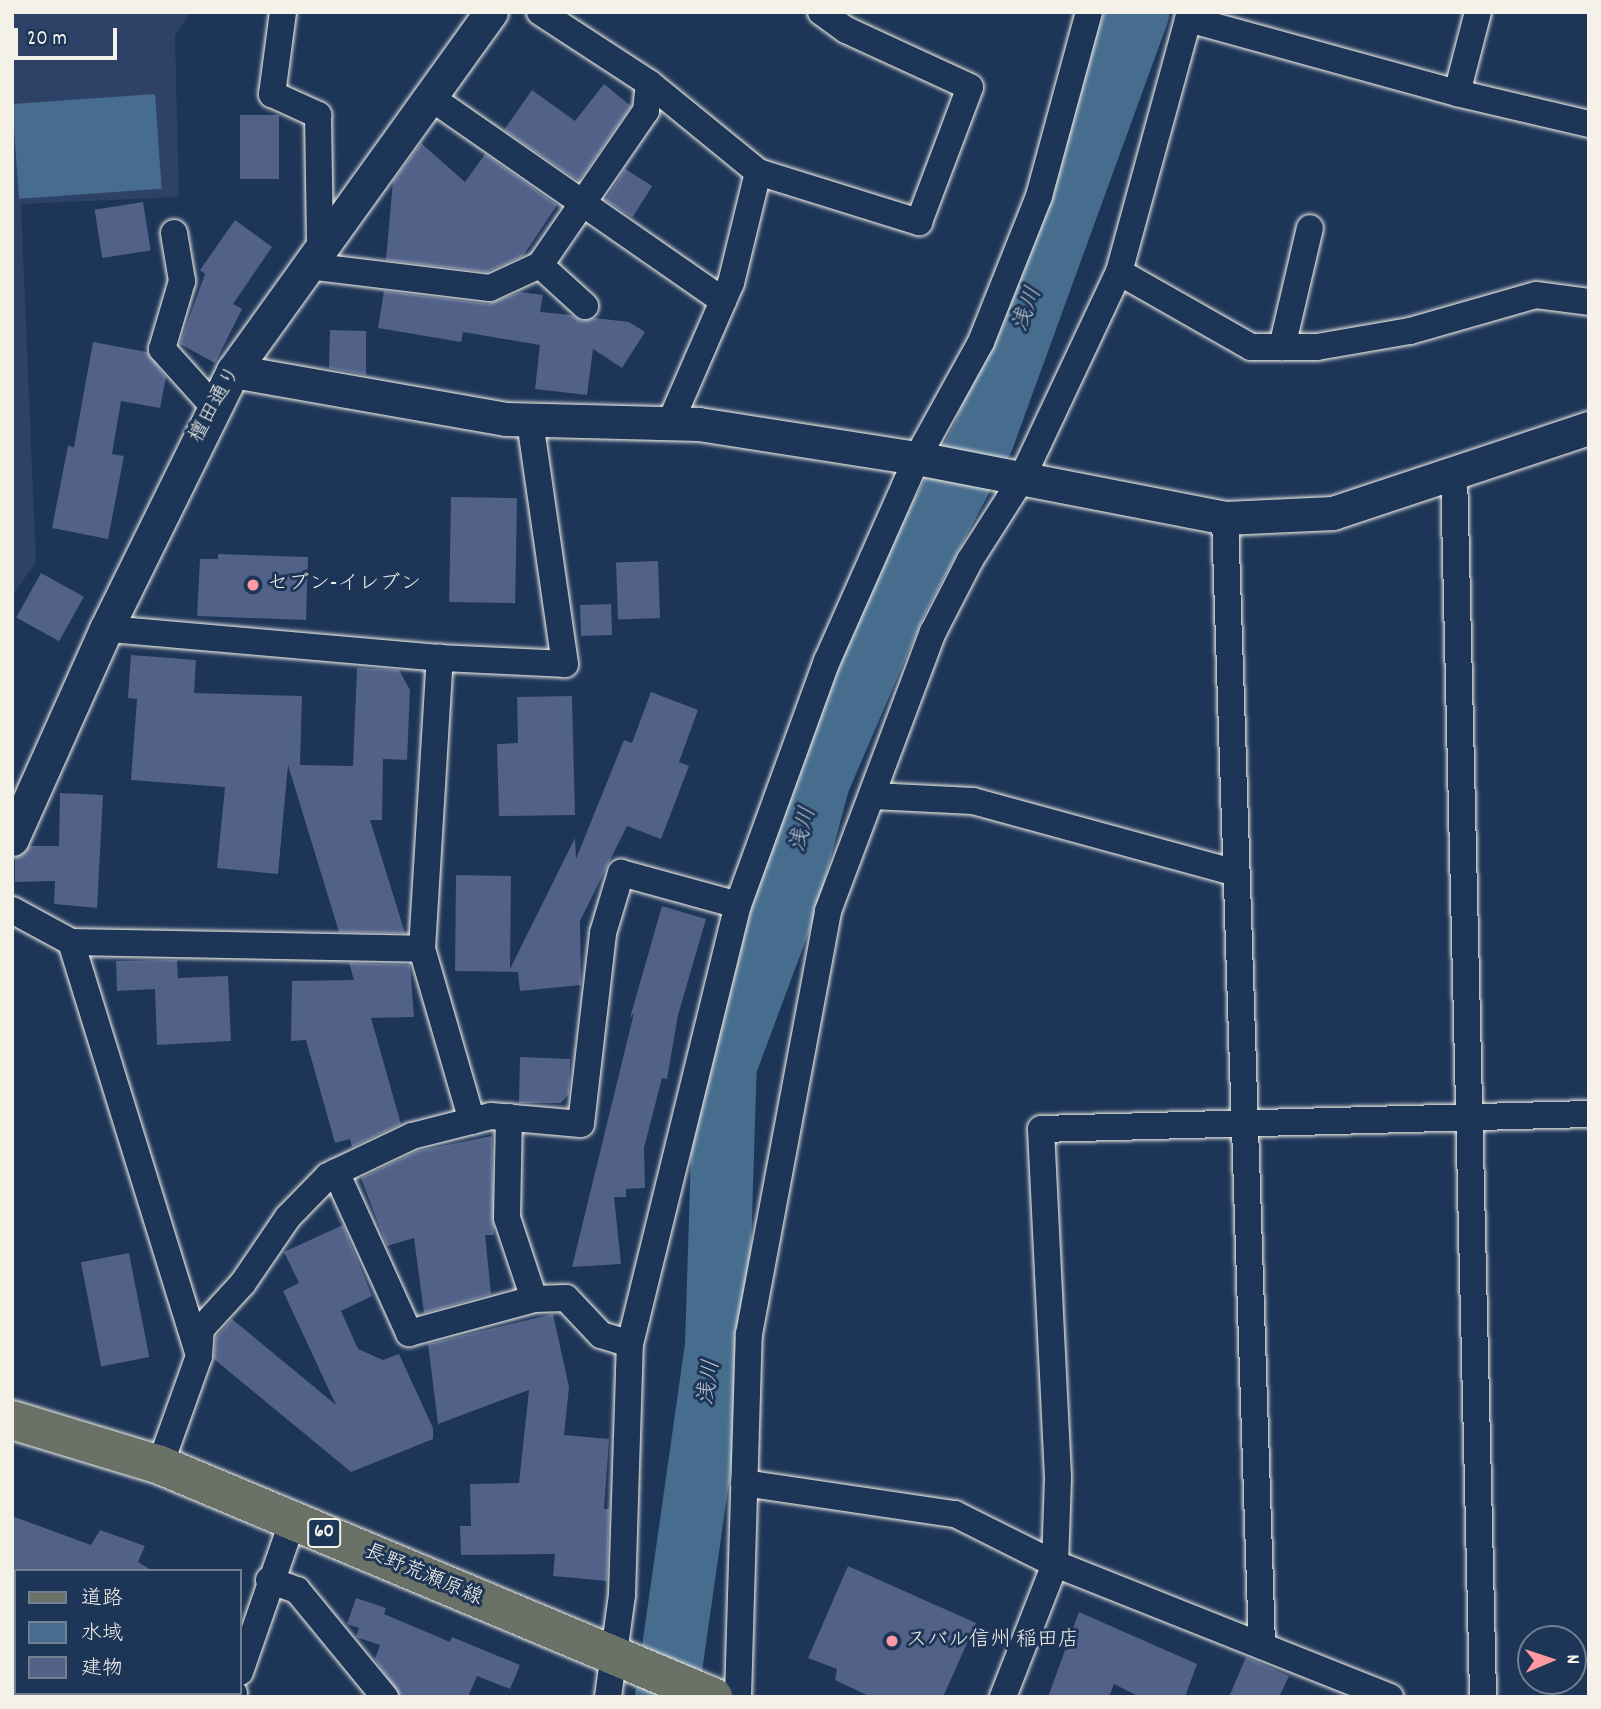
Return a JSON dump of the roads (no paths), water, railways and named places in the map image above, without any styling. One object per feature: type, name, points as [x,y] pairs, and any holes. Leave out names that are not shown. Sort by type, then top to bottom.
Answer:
[{"type":"main road","name":"長野荒瀬原線","points":[[12,1420],[160,1465],[713,1697]]},
{"type":"street","points":[[283,12],[272,94],[318,116],[314,258],[490,288],[540,265],[580,202],[646,111],[649,83]]},
{"type":"street","name":"檀田通り","points":[[16,821],[106,629],[233,371],[491,12]]},
{"type":"street","points":[[541,12],[649,83],[758,172],[919,222],[970,87],[846,30],[823,13]]},
{"type":"street","points":[[608,1697],[622,1660],[630,1344],[738,905],[827,661],[981,342],[1039,196],[1089,12]]},
{"type":"street","points":[[1457,93],[1478,12]]},
{"type":"street","points":[[738,1697],[749,1334],[825,925],[933,632],[1119,272],[1189,16],[1457,93],[1589,124]]},
{"type":"street","points":[[430,97],[723,301]]},
{"type":"street","points":[[670,424],[723,301],[758,172]]},
{"type":"street","points":[[1282,347],[1310,228]]},
{"type":"street","points":[[174,233],[182,281],[162,349],[214,407]]},
{"type":"street","points":[[540,265],[585,306]]},
{"type":"street","points":[[1119,272],[1251,347],[1317,347],[1410,331],[1536,295],[1589,302]]},
{"type":"street","points":[[233,371],[530,422],[699,424],[924,460],[1225,518],[1334,513],[1589,428]]},
{"type":"street","points":[[106,629],[440,658],[565,664],[530,422]]},
{"type":"street","points":[[1454,473],[1483,1697]]},
{"type":"street","points":[[1225,518],[1262,1645]]},
{"type":"street","points":[[440,658],[422,949],[472,1121]]},
{"type":"street","points":[[873,796],[973,801],[1236,873]]},
{"type":"street","points":[[160,1465],[199,1356],[201,1329],[243,1283],[288,1217],[336,1172],[412,1136],[472,1121],[509,1117],[580,1124],[603,933],[621,873],[738,905]]},
{"type":"street","points":[[12,910],[71,942],[422,949]]},
{"type":"street","points":[[71,942],[199,1356]]},
{"type":"street","points":[[1003,1697],[1055,1564],[1058,1477],[1041,1129],[1244,1121],[1589,1114]]},
{"type":"street","points":[[509,1117],[507,1218],[534,1299]]},
{"type":"street","points":[[336,1172],[409,1333],[534,1299],[566,1297],[601,1335],[630,1344]]},
{"type":"street","points":[[744,1483],[955,1514],[1055,1564],[1390,1697]]},
{"type":"street","points":[[242,1666],[269,1580],[293,1520]]},
{"type":"street","points":[[269,1580],[297,1590],[385,1697]]},
{"type":"water","points":[[155,94],[162,189],[19,199],[12,104]]},
{"type":"waterway","name":"浅川","points":[[666,1697],[716,1344],[725,1065],[786,901],[818,781],[895,601],[983,436],[1137,12]]},
{"type":"place","name":"セブン-イレブン","points":[[253,585]]},
{"type":"place","name":"スバル信州 稲田店","points":[[892,1641]]}]
